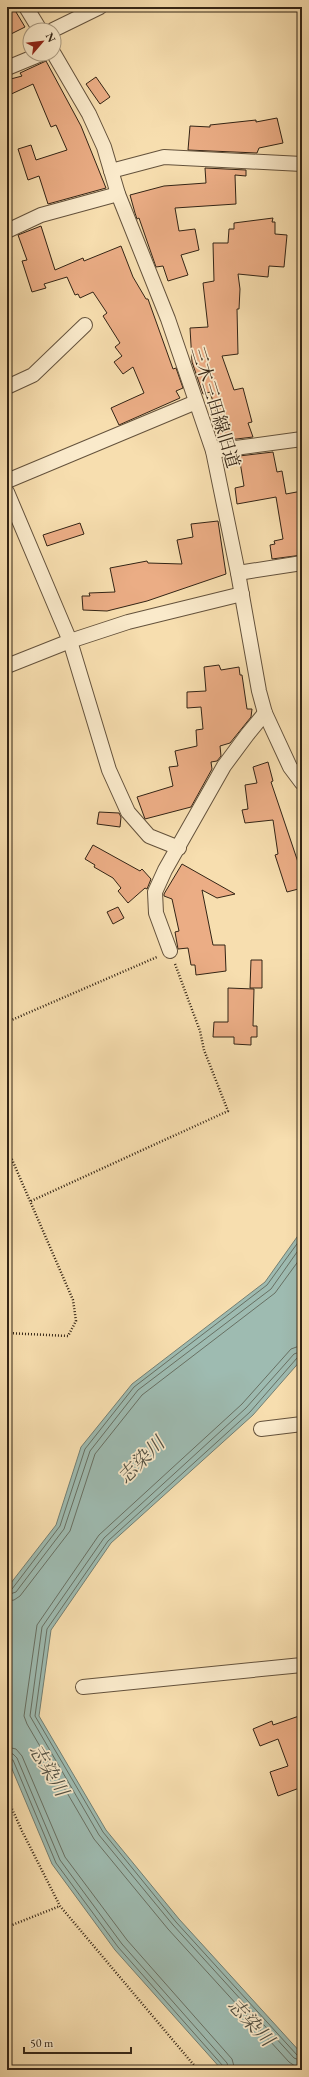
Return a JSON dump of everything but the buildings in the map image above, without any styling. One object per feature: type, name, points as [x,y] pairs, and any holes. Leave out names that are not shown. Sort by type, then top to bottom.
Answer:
[{"type":"street","points":[[26,7],[35,22]]},
{"type":"street","points":[[62,26],[100,7]]},
{"type":"street","points":[[7,68],[22,62]]},
{"type":"street","name":"三木三田線旧道","points":[[59,62],[89,114],[104,147],[118,194],[168,319],[214,451],[242,594],[259,692],[265,713],[290,767],[302,783]]},
{"type":"street","points":[[111,171],[164,157],[302,164]]},
{"type":"street","points":[[7,231],[41,215],[118,194]]},
{"type":"street","points":[[7,387],[33,375],[85,325]]},
{"type":"street","points":[[7,481],[196,402]]},
{"type":"street","points":[[214,451],[302,439]]},
{"type":"street","points":[[7,492],[70,641],[109,770],[128,812],[149,836],[178,848]]},
{"type":"street","points":[[238,573],[302,563]]},
{"type":"street","points":[[7,666],[70,641],[128,622],[242,594]]},
{"type":"street","points":[[170,952],[156,913],[155,892],[165,870],[224,766],[265,713]]},
{"type":"street","points":[[261,1429],[302,1424]]},
{"type":"street","points":[[83,1688],[302,1665]]},
{"type":"path","points":[[7,1022],[170,952],[200,1031],[204,1050],[228,1111],[31,1201]]},
{"type":"path","points":[[7,1148],[73,1300],[76,1322],[68,1336],[7,1333]]},
{"type":"path","points":[[7,1798],[60,1906],[198,2070]]},
{"type":"path","points":[[7,1927],[60,1906]]},
{"type":"water","name":"志染川","points":[[302,1230],[302,1359],[253,1415],[111,1543],[51,1630],[39,1716],[106,1830],[179,1919],[302,2054],[302,2070],[222,2070],[115,1950],[52,1864],[7,1757],[7,1588],[56,1525],[81,1447],[132,1384],[265,1282]]}]
